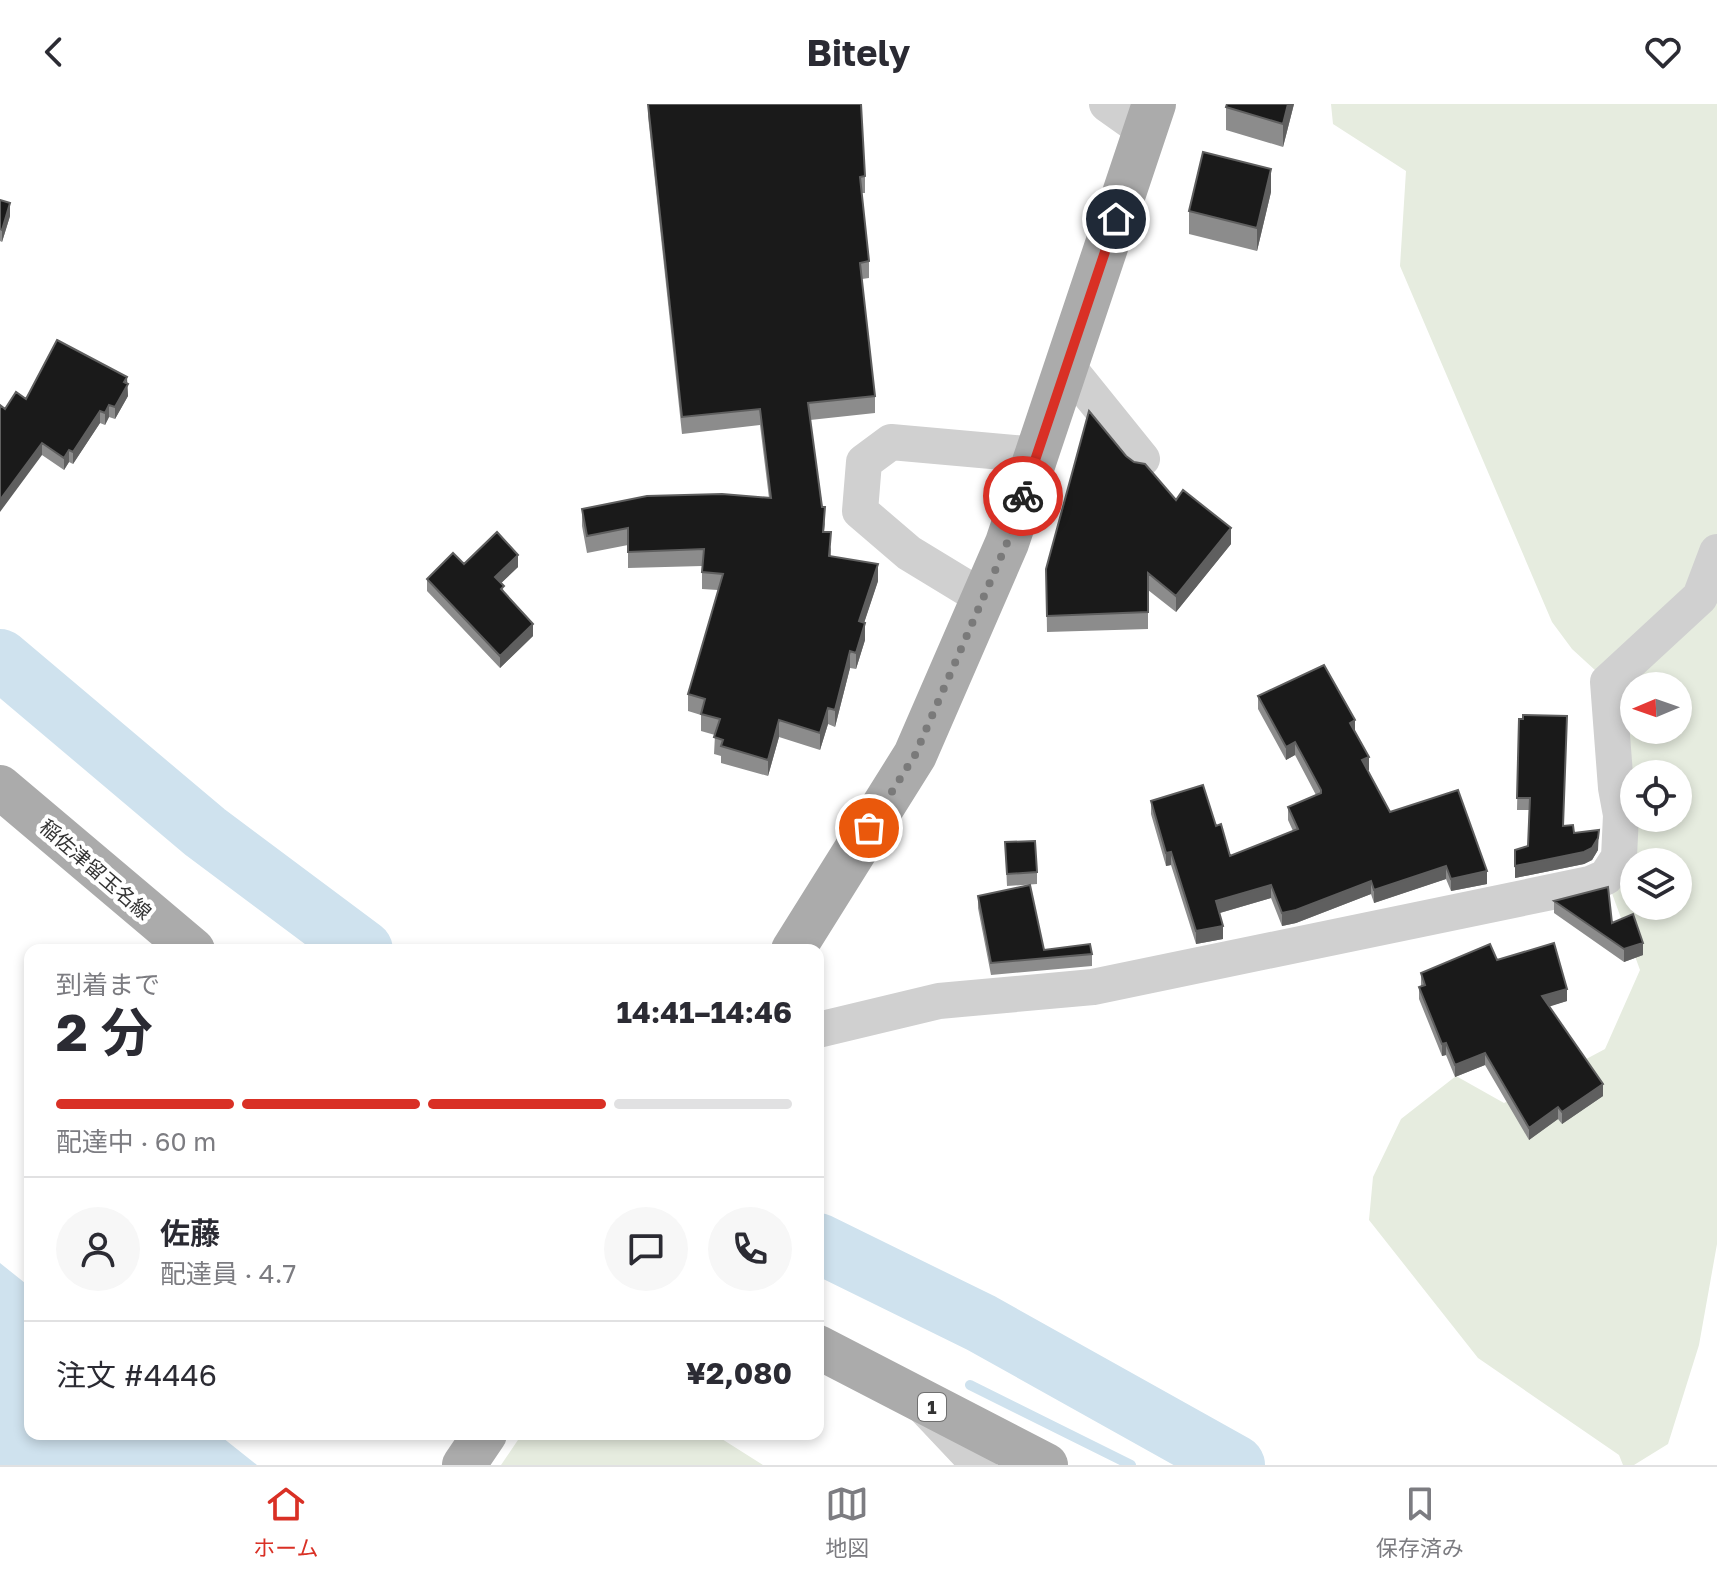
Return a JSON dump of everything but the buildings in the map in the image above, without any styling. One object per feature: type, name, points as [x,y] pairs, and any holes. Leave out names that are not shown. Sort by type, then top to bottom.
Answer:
[{"type":"main road","points":[[797,944],[915,755],[1007,543],[1150,118]]},
{"type":"main road","name":"稲佐津留玉名線","points":[[0,787],[189,944]]},
{"type":"main road","name":"1","points":[[824,1350],[1046,1465]]},
{"type":"main road","points":[[464,1465],[481,1440]]},
{"type":"street","points":[[1107,104],[1150,118]]},
{"type":"street","points":[[1067,366],[1142,459]]},
{"type":"street","points":[[983,598],[909,553],[860,511],[864,462],[891,442],[1037,455]]},
{"type":"street","points":[[824,1029],[939,1001],[1093,987],[1590,884],[1606,877],[1619,857],[1621,815],[1608,682],[1700,597],[1717,552]]},
{"type":"street","points":[[917,1399],[979,1465]]},
{"type":"shaded area","points":[[1331,104],[1717,104],[1717,1244],[1699,1345],[1668,1444],[1634,1465],[1623,1465],[1619,1455],[1478,1358],[1369,1220],[1373,1177],[1401,1119],[1456,1076],[1504,1103],[1605,1049],[1640,970],[1622,920],[1692,920],[1692,848],[1620,848],[1620,915],[1606,877],[1608,682],[1572,649],[1552,622],[1400,266],[1406,171],[1333,124]]},
{"type":"shaded area","points":[[518,1440],[723,1440],[763,1465],[501,1465]]},
{"type":"water","points":[[0,1263],[24,1282],[24,1440],[226,1440],[257,1465],[0,1465]]},
{"type":"waterway","points":[[0,659],[205,832],[355,944]]},
{"type":"waterway","points":[[824,1246],[981,1323],[1235,1465]]},
{"type":"waterway","points":[[970,1385],[1131,1465]]},
{"type":"way so far","points":[[869,828],[915,755],[1007,543],[1023,496]]},
{"type":"route","points":[[1023,496],[1116,219]]}]
